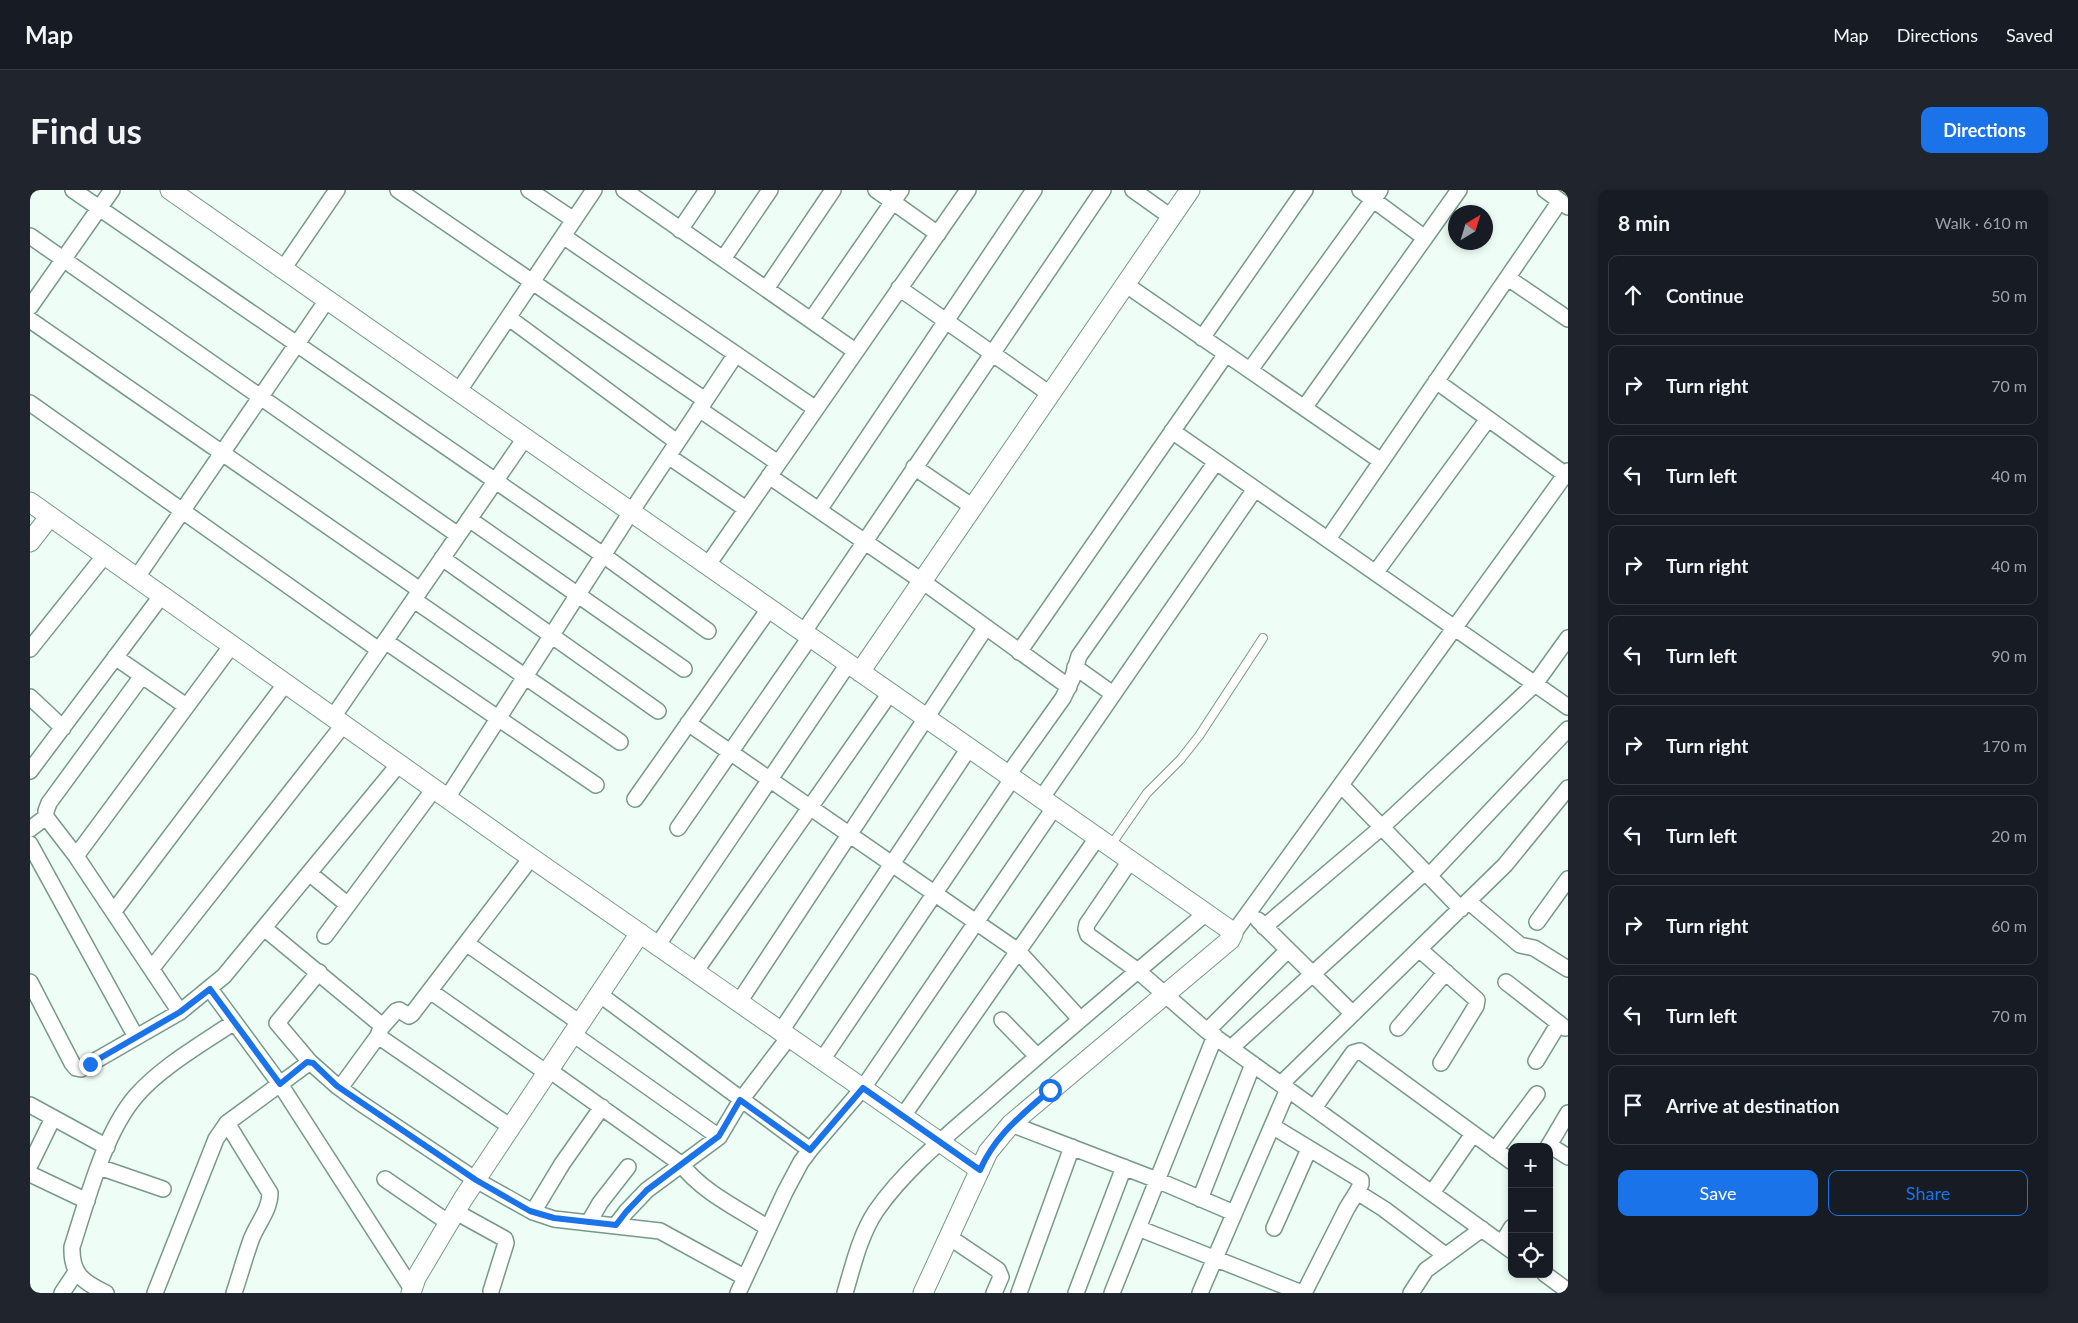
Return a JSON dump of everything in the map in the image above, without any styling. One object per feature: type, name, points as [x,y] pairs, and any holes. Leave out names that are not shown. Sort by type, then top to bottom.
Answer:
[{"type":"street","points":[[73,190],[603,556],[708,631]]},
{"type":"street","points":[[30,307],[112,190]]},
{"type":"street","points":[[170,190],[1230,930],[1233,934]]},
{"type":"street","points":[[283,269],[337,190]]},
{"type":"street","points":[[398,190],[532,282],[702,404],[778,463]]},
{"type":"street","points":[[529,190],[574,220]]},
{"type":"street","points":[[458,392],[594,190]]},
{"type":"street","points":[[680,230],[707,190]]},
{"type":"street","points":[[723,259],[770,190]]},
{"type":"street","points":[[766,289],[834,190]]},
{"type":"street","points":[[876,190],[897,196],[938,234]]},
{"type":"street","points":[[707,566],[968,190]]},
{"type":"street","points":[[819,510],[1034,190]]},
{"type":"street","points":[[678,828],[730,753],[807,635],[864,541],[1103,190]]},
{"type":"street","points":[[1133,190],[1171,217]]},
{"type":"street","points":[[657,946],[769,780],[922,581],[1190,190]]},
{"type":"street","points":[[1202,338],[1305,190]]},
{"type":"street","points":[[1360,190],[1376,195],[1425,238]]},
{"type":"street","points":[[1304,408],[1459,190]]},
{"type":"street","points":[[1328,539],[1508,278],[1564,204],[1545,190]]},
{"type":"street","points":[[627,191],[680,230],[856,351]]},
{"type":"street","points":[[1250,370],[1376,195]]},
{"type":"street","points":[[810,320],[897,196]]},
{"type":"street","points":[[30,236],[458,535]]},
{"type":"street","points":[[563,236],[816,409]]},
{"type":"street","points":[[1508,278],[1568,320]]},
{"type":"street","points":[[1125,284],[1381,461]]},
{"type":"street","points":[[900,288],[1050,394]]},
{"type":"street","points":[[137,577],[327,300]]},
{"type":"street","points":[[509,318],[677,442]]},
{"type":"street","points":[[30,320],[222,453],[525,676],[620,742]]},
{"type":"street","points":[[325,936],[348,905],[441,793],[498,718],[736,354]]},
{"type":"street","points":[[1019,652],[1226,354]]},
{"type":"street","points":[[923,1293],[988,1152],[1011,1124],[1230,940],[1567,473],[1436,382]]},
{"type":"street","points":[[30,403],[182,511],[382,645],[498,718],[596,785]]},
{"type":"street","points":[[1376,572],[1488,419]]},
{"type":"street","points":[[1172,432],[1456,627],[1568,707]]},
{"type":"street","points":[[152,968],[338,721],[382,645],[525,438]]},
{"type":"street","points":[[668,456],[746,509]]},
{"type":"street","points":[[822,1060],[1063,698],[1069,687],[1079,656],[1216,462]]},
{"type":"street","points":[[914,467],[973,508]]},
{"type":"street","points":[[769,476],[922,581],[1069,687]]},
{"type":"street","points":[[738,1293],[785,1192],[810,1150],[863,1088],[976,922],[1113,694],[1255,489]]},
{"type":"street","points":[[30,502],[531,858],[980,1170]]},
{"type":"street","points":[[30,542],[50,516]]},
{"type":"street","points":[[469,519],[684,669]]},
{"type":"street","points":[[30,649],[105,555]]},
{"type":"street","points":[[442,558],[658,711]]},
{"type":"street","points":[[30,771],[162,595]]},
{"type":"street","points":[[634,799],[769,609]]},
{"type":"street","points":[[738,1002],[986,628]]},
{"type":"street","points":[[1264,927],[1382,827],[1535,684],[1568,638]]},
{"type":"street","points":[[76,856],[232,645]]},
{"type":"street","points":[[115,657],[186,706]]},
{"type":"street","points":[[1075,667],[1113,694]]},
{"type":"street","points":[[142,676],[49,803],[46,817],[114,911],[180,1012]]},
{"type":"street","points":[[114,911],[286,683]]},
{"type":"street","points":[[695,972],[890,693]]},
{"type":"street","points":[[30,697],[63,728]]},
{"type":"street","points":[[688,723],[1018,951],[1080,1019]]},
{"type":"street","points":[[1231,1048],[1312,974],[1427,874],[1568,729]]},
{"type":"street","points":[[616,1225],[647,1190],[719,1136],[740,1100],[785,1034],[892,864],[969,748]]},
{"type":"street","points":[[30,982],[76,1068],[81,1068],[180,1012],[224,976],[399,764]]},
{"type":"street","points":[[1341,785],[1427,874],[1464,905],[1520,946],[1534,948],[1568,968]]},
{"type":"street","points":[[1200,1293],[1272,1126],[1285,1087],[1353,1014],[1505,865],[1568,788]]},
{"type":"street","points":[[30,829],[46,817]]},
{"type":"street","points":[[903,1116],[1018,951],[1104,842]]},
{"type":"street","points":[[30,844],[136,1037]]},
{"type":"street","points":[[340,1088],[396,1011],[400,1010],[409,1016],[412,1014],[531,858]]},
{"type":"street","points":[[1130,861],[1087,924],[1086,930],[1088,935],[1138,971],[1211,1034],[1507,1247],[1510,1233]]},
{"type":"street","points":[[309,873],[348,905]]},
{"type":"street","points":[[1537,922],[1568,879]]},
{"type":"street","points":[[1250,912],[1353,1014]]},
{"type":"street","points":[[845,1293],[864,1237],[874,1214],[888,1194],[940,1142],[1037,1056],[1206,914]]},
{"type":"street","points":[[264,928],[377,1020],[380,1032],[511,1127]]},
{"type":"street","points":[[412,1291],[416,1278],[476,1180],[640,933]]},
{"type":"street","points":[[466,943],[719,1136]]},
{"type":"street","points":[[1419,949],[1475,998],[1477,1003],[1441,1062]]},
{"type":"street","points":[[1112,1293],[1157,1180],[1211,1034],[1288,950]]},
{"type":"street","points":[[319,972],[277,1023],[310,1062],[340,1088],[476,1180],[533,1212],[554,1218],[660,1231],[744,1277]]},
{"type":"street","points":[[1398,1028],[1446,972]]},
{"type":"street","points":[[1506,982],[1565,1026],[1536,1061]]},
{"type":"street","points":[[210,989],[280,1084],[412,1291]]},
{"type":"street","points":[[430,991],[602,1107],[681,1164],[699,1182],[768,1228]]},
{"type":"street","points":[[599,994],[810,1150]]},
{"type":"street","points":[[1002,1020],[1037,1056]]},
{"type":"street","points":[[106,1293],[90,1286],[76,1272],[72,1259],[72,1247],[107,1147],[122,1116],[136,1096],[159,1075],[234,1022]]},
{"type":"street","points":[[1314,1108],[1354,1054],[1360,1051],[1508,1159]]},
{"type":"street","points":[[155,1293],[216,1139],[227,1123],[310,1062]]},
{"type":"street","points":[[1200,1199],[1253,1064]]},
{"type":"street","points":[[1495,1150],[1537,1094]]},
{"type":"street","points":[[30,1106],[107,1147]]},
{"type":"street","points":[[533,1212],[562,1164],[602,1107]]},
{"type":"street","points":[[1550,1143],[1568,1113]]},
{"type":"street","points":[[30,1165],[53,1118]]},
{"type":"street","points":[[227,1123],[270,1192],[267,1210],[251,1240],[234,1293]]},
{"type":"street","points":[[1011,1124],[1157,1180],[1234,1213]]},
{"type":"street","points":[[1138,1228],[1303,1293],[1350,1201],[1357,1192],[1361,1180],[1272,1126]]},
{"type":"street","points":[[1432,1193],[1473,1134]]},
{"type":"street","points":[[1023,1292],[1072,1147]]},
{"type":"street","points":[[1274,1228],[1309,1149]]},
{"type":"street","points":[[1553,1149],[1568,1157]]},
{"type":"street","points":[[99,1167],[162,1189]]},
{"type":"street","points":[[589,1222],[600,1203],[628,1167]]},
{"type":"street","points":[[1076,1293],[1124,1167]]},
{"type":"street","points":[[30,1174],[87,1201]]},
{"type":"street","points":[[385,1179],[452,1218],[505,1240],[506,1243],[491,1291]]},
{"type":"street","points":[[1357,1192],[1384,1209],[1445,1254]]},
{"type":"street","points":[[1411,1293],[1426,1270],[1445,1254],[1482,1229]]},
{"type":"street","points":[[949,1237],[998,1270],[1000,1277],[994,1293]]},
{"type":"street","points":[[62,1293],[76,1272]]},
{"type":"street","points":[[1550,1278],[1568,1291]]},
{"type":"lane","points":[[1104,842],[1147,793],[1180,760],[1199,736],[1264,638]]},
{"type":"route","points":[[90,1064],[180,1012],[210,989],[280,1084],[307,1062],[313,1063],[337,1086],[359,1102],[476,1180],[530,1211],[554,1218],[616,1225],[647,1190],[719,1136],[740,1100],[810,1150],[863,1088],[980,1170],[988,1152],[998,1138],[1050,1090]]}]
